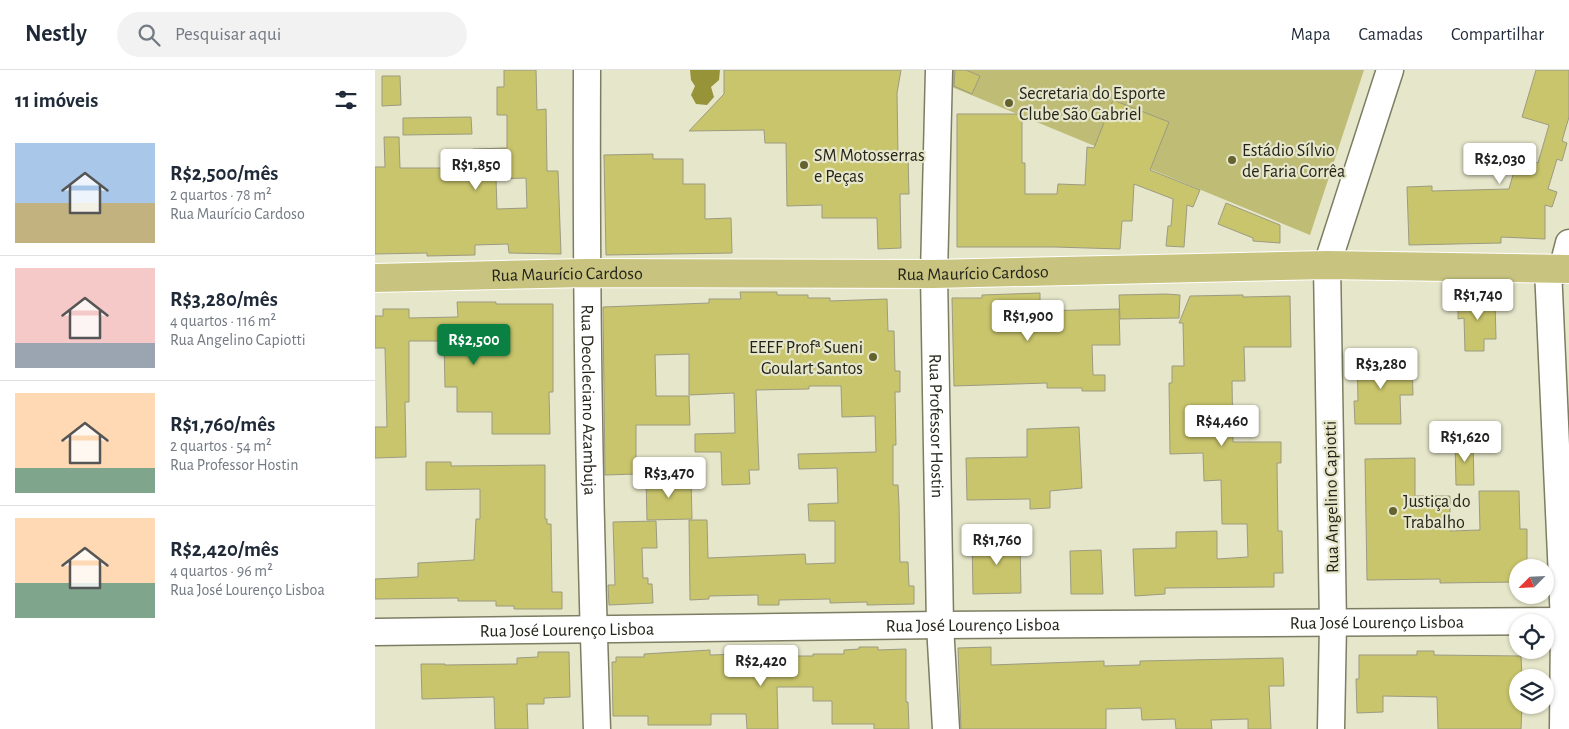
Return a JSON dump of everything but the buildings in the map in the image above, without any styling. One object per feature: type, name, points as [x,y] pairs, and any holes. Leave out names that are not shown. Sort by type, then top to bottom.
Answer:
[{"type":"main road","name":"Rua Maurício Cardoso","points":[[375,278],[586,273],[934,274],[1327,265],[1560,269]]},
{"type":"street","name":"Rua Deocleciano Azambuja","points":[[587,70],[586,273],[593,629],[597,729]]},
{"type":"street","name":"Rua Professor Hostin","points":[[939,70],[934,274],[941,625],[946,729]]},
{"type":"street","name":"Rua Angelino Capiotti","points":[[1331,729],[1333,624],[1327,265],[1390,70]]},
{"type":"street","points":[[1563,729],[1567,622],[1560,269],[1569,243]]},
{"type":"street","name":"Rua José Lourenço Lisboa","points":[[375,632],[941,625],[1567,622]]},
{"type":"shaded area","points":[[690,70],[720,70],[719,80],[711,87],[714,97],[707,105],[696,104],[691,95],[695,86],[691,80]]},
{"type":"shaded area","name":"Estádio Sílvio de Faria Corrêa","points":[[953,70],[1364,70],[1310,235],[947,85]]},
{"type":"place","name":"Secretaria do Esporte Clube São Gabriel","points":[[1009,103]]},
{"type":"place","name":"Estádio Sílvio de Faria Corrêa","points":[[1232,160]]},
{"type":"place","name":"SM Motosserras e Peças","points":[[804,165]]},
{"type":"place","name":"EEEF Profª Sueni Goulart Santos","points":[[873,357]]},
{"type":"place","name":"Justiça do Trabalho","points":[[1393,511]]}]
